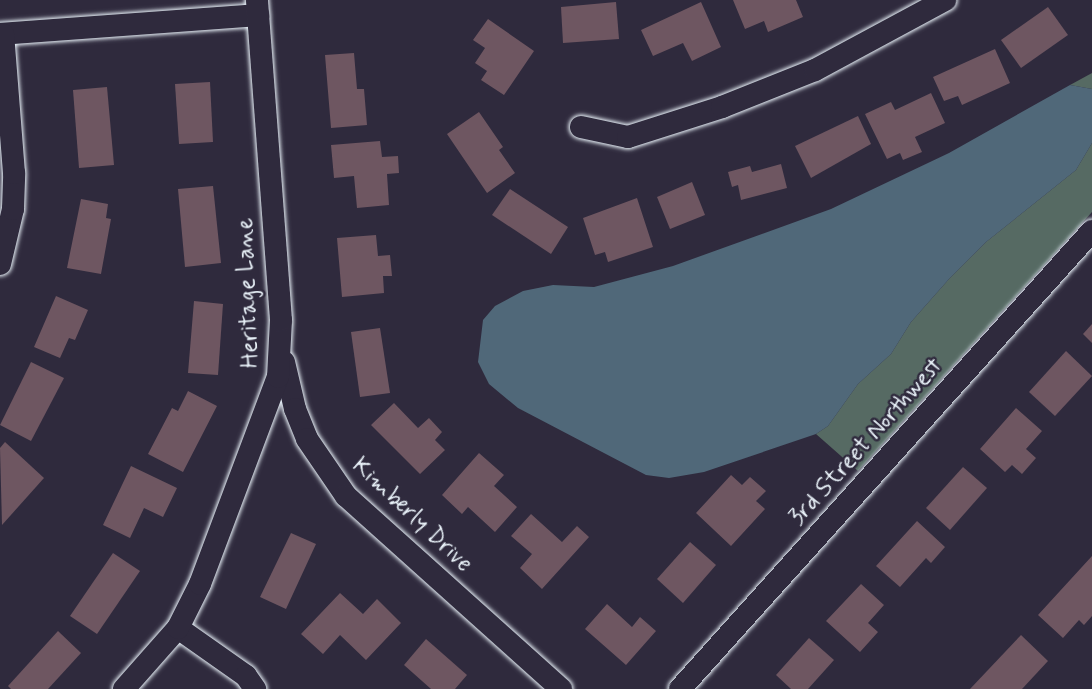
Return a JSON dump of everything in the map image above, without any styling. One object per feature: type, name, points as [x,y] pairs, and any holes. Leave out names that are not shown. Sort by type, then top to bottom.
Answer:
[{"type":"street","points":[[581,127],[628,137],[722,107],[815,70],[945,0]]},
{"type":"street","points":[[0,264],[13,209],[14,173],[2,34],[258,8]]},
{"type":"street","name":"Heritage Lane","points":[[124,689],[178,628],[265,418],[278,377],[281,345],[258,8]]},
{"type":"street","name":"3rd Street Northwest","points":[[680,689],[1092,231]]},
{"type":"street","name":"Kimberly Drive","points":[[281,345],[295,409],[307,439],[346,496],[561,689]]},
{"type":"street","points":[[178,628],[246,676],[255,689]]},
{"type":"green space","points":[[1092,73],[1092,89],[1070,85]]},
{"type":"green space","points":[[1092,143],[1092,212],[858,471],[816,434],[828,426],[858,384],[891,354],[911,322],[949,279],[986,242],[1076,170]]},
{"type":"water","points":[[1070,85],[1092,89],[1092,143],[1076,170],[986,242],[949,279],[911,322],[891,354],[858,384],[828,426],[816,434],[704,472],[669,478],[646,475],[518,408],[489,384],[478,362],[483,320],[495,306],[523,291],[553,285],[594,287],[673,266],[831,209],[949,153]]},
{"type":"building","points":[[733,0],[796,0],[803,17],[768,32],[764,21],[745,29]]},
{"type":"building","points":[[616,2],[619,39],[563,43],[561,7]]},
{"type":"building","points":[[701,2],[721,47],[692,61],[683,43],[653,56],[641,30]]},
{"type":"building","points":[[1048,7],[1068,35],[1021,68],[1001,40]]},
{"type":"building","points":[[488,19],[534,51],[504,95],[481,80],[487,71],[475,63],[485,48],[473,40]]},
{"type":"building","points":[[995,49],[1010,83],[962,105],[958,96],[944,101],[933,77]]},
{"type":"building","points":[[354,53],[357,89],[364,89],[367,125],[331,128],[325,55]]},
{"type":"building","points":[[210,82],[213,142],[179,144],[175,84]]},
{"type":"building","points":[[107,87],[114,165],[79,168],[73,90]]},
{"type":"building","points":[[931,93],[945,123],[915,137],[922,152],[903,160],[900,153],[887,159],[865,114],[891,102],[895,110]]},
{"type":"building","points":[[479,112],[503,147],[499,150],[515,173],[487,193],[447,134]]},
{"type":"building","points":[[858,116],[871,144],[811,178],[795,146]]},
{"type":"building","points":[[380,141],[382,157],[398,156],[399,173],[387,174],[389,205],[357,208],[354,176],[334,178],[331,145]]},
{"type":"building","points":[[781,164],[787,188],[741,200],[738,185],[732,187],[728,172],[750,166],[752,172]]},
{"type":"building","points":[[692,182],[705,215],[670,229],[657,197]]},
{"type":"building","points":[[213,186],[221,263],[185,267],[178,189]]},
{"type":"building","points":[[510,189],[568,227],[551,254],[492,215]]},
{"type":"building","points":[[637,198],[653,247],[608,262],[605,252],[595,255],[583,218]]},
{"type":"building","points":[[81,199],[108,204],[106,218],[111,219],[101,274],[67,268]]},
{"type":"building","points":[[376,235],[378,256],[390,255],[392,276],[383,276],[384,293],[342,297],[337,238]]},
{"type":"building","points":[[56,296],[88,310],[75,340],[69,338],[60,358],[34,347]]},
{"type":"building","points":[[194,301],[223,304],[218,375],[188,373]]},
{"type":"building","points":[[1092,324],[1092,343],[1083,334]]},
{"type":"building","points":[[380,328],[390,393],[360,397],[351,332]]},
{"type":"building","points":[[1066,351],[1092,376],[1055,416],[1029,392]]},
{"type":"building","points":[[31,362],[64,378],[31,441],[0,425]]},
{"type":"building","points":[[188,391],[217,406],[183,472],[148,454],[172,408],[178,411]]},
{"type":"building","points":[[394,403],[418,428],[429,418],[442,432],[435,440],[445,450],[420,474],[371,425]]},
{"type":"building","points":[[1016,408],[1042,431],[1026,449],[1036,458],[1022,474],[1012,465],[1005,472],[980,449]]},
{"type":"building","points":[[5,442],[44,478],[2,525],[0,448]]},
{"type":"building","points":[[479,453],[504,475],[494,486],[517,507],[495,532],[468,507],[462,514],[442,495]]},
{"type":"building","points":[[131,466],[177,488],[163,517],[144,508],[130,538],[103,525]]},
{"type":"building","points":[[963,467],[987,488],[950,530],[926,508]]},
{"type":"building","points":[[731,475],[742,485],[750,477],[766,491],[756,501],[765,509],[731,546],[696,513]]},
{"type":"building","points":[[531,514],[562,542],[577,526],[589,537],[542,589],[520,568],[532,554],[511,536]]},
{"type":"building","points":[[917,521],[945,547],[931,563],[926,558],[900,587],[876,566]]},
{"type":"building","points":[[291,533],[316,544],[286,609],[260,597]]},
{"type":"building","points":[[690,542],[716,565],[683,603],[657,579]]},
{"type":"building","points":[[113,553],[140,571],[97,634],[70,616]]},
{"type":"building","points":[[1092,556],[1092,616],[1084,625],[1079,620],[1063,638],[1038,615]]},
{"type":"building","points":[[861,584],[884,605],[868,623],[878,632],[860,652],[826,621]]},
{"type":"building","points":[[340,593],[363,614],[377,599],[401,623],[366,660],[340,635],[323,654],[301,634]]},
{"type":"building","points":[[607,604],[632,627],[640,617],[656,631],[626,665],[585,629]]},
{"type":"building","points":[[58,631],[81,653],[48,689],[11,689],[8,686]]},
{"type":"building","points":[[1021,635],[1048,661],[1022,689],[970,689]]},
{"type":"building","points":[[809,638],[834,660],[808,689],[791,689],[776,675]]},
{"type":"building","points":[[426,639],[467,675],[455,689],[431,689],[404,665]]}]
